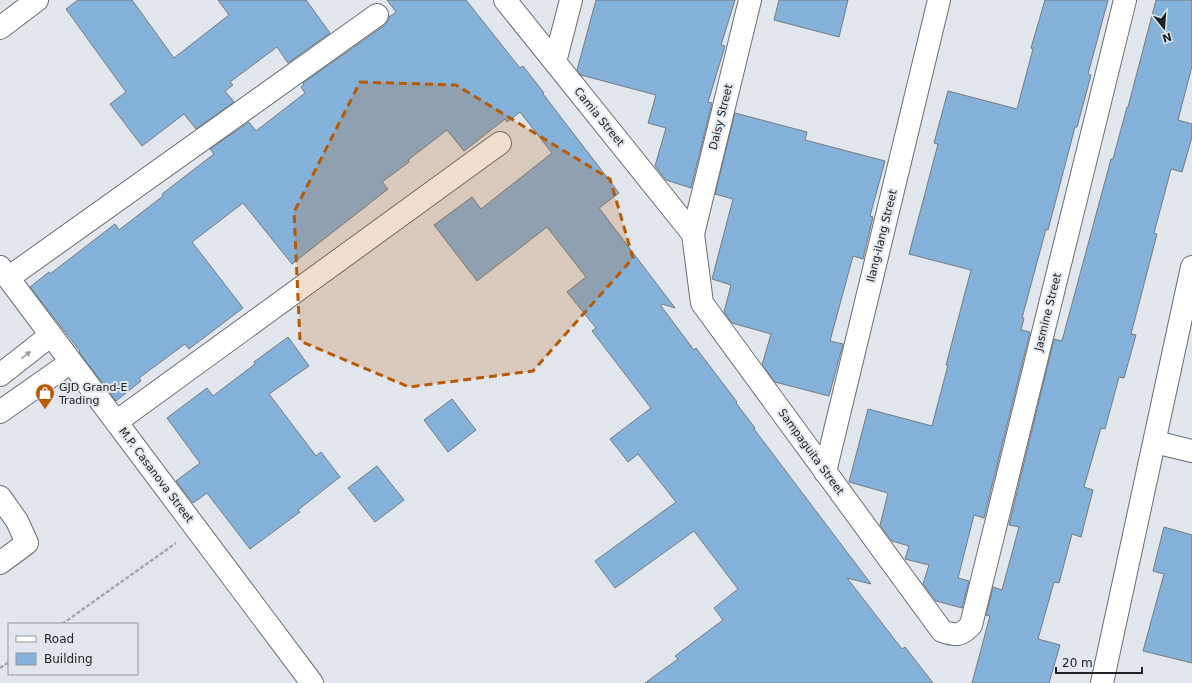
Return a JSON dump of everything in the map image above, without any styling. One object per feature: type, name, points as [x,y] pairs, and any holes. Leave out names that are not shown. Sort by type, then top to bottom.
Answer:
[{"type":"street","points":[[0,28],[37,0]]},
{"type":"street","name":"Camia Street","points":[[505,0],[693,234]]},
{"type":"street","points":[[555,62],[571,0]]},
{"type":"street","name":"Daisy Street","points":[[693,234],[750,0]]},
{"type":"street","name":"Ilang-ilang Street","points":[[826,472],[939,0]]},
{"type":"street","name":"Jasmine Street","points":[[971,625],[1125,0]]},
{"type":"street","points":[[4,273],[377,15]]},
{"type":"street","points":[[116,422],[500,143]]},
{"type":"street","name":"Sampaguita Street","points":[[693,234],[702,303],[942,631],[953,635],[964,632],[971,625]]},
{"type":"street","points":[[1102,683],[1192,267]]},
{"type":"street","name":"M.P. Casanova Street","points":[[4,273],[312,683]]},
{"type":"street","points":[[0,375],[51,335]]},
{"type":"street","points":[[0,412],[71,362]]},
{"type":"street","points":[[1154,442],[1192,451]]},
{"type":"street","points":[[0,497],[17,522],[27,543],[0,563]]},
{"type":"path","points":[[63,623],[197,529]]},
{"type":"highlighted area","points":[[360,82],[456,85],[610,179],[633,258],[533,371],[409,387],[300,341],[294,212]]},
{"type":"building","points":[[78,0],[132,0],[174,58],[229,15],[218,0],[306,0],[330,33],[288,63],[277,47],[230,82],[233,85],[225,91],[234,102],[196,129],[184,114],[142,146],[110,104],[126,92],[66,9]]},
{"type":"building","points":[[387,0],[466,0],[520,68],[523,66],[619,193],[599,208],[675,308],[662,304],[661,306],[694,350],[696,348],[737,402],[736,403],[755,428],[754,429],[871,584],[847,578],[902,649],[905,647],[933,683],[645,683],[678,659],[675,656],[723,620],[714,608],[738,589],[694,531],[615,588],[595,561],[676,502],[638,454],[628,462],[610,439],[651,408],[592,331],[596,328],[567,292],[586,277],[547,227],[477,281],[434,225],[472,197],[481,209],[552,153],[520,112],[507,122],[505,119],[464,151],[447,130],[408,160],[409,162],[382,182],[388,189],[292,264],[243,203],[192,242],[243,308],[189,349],[185,344],[139,378],[141,381],[116,401],[79,352],[80,351],[30,287],[49,272],[50,274],[115,224],[119,230],[163,196],[162,194],[214,154],[210,149],[249,122],[256,131],[305,93],[301,87],[304,85],[303,83],[385,25],[389,17],[396,12]]},
{"type":"building","points":[[596,0],[735,0],[721,45],[725,46],[708,102],[712,103],[691,188],[666,180],[655,166],[666,128],[648,123],[656,95],[581,75],[577,70]]},
{"type":"building","points":[[779,0],[848,0],[839,37],[774,20]]},
{"type":"building","points":[[1045,0],[1108,0],[1088,74],[1091,75],[1077,127],[1075,127],[1048,230],[1046,229],[1022,318],[1024,318],[1021,330],[1030,332],[984,518],[974,515],[958,578],[969,581],[962,608],[936,601],[923,584],[929,565],[905,559],[909,546],[892,541],[880,525],[888,493],[849,482],[868,409],[932,426],[948,365],[946,365],[971,270],[909,254],[938,144],[934,143],[948,91],[1017,109],[1033,49],[1031,48]]},
{"type":"building","points":[[1156,0],[1192,0],[1192,66],[1178,120],[1192,124],[1192,137],[1182,172],[1171,169],[1154,233],[1157,234],[1131,334],[1136,335],[1124,378],[1119,377],[1105,429],[1101,428],[1084,487],[1093,490],[1081,537],[1072,534],[1059,583],[1054,582],[1038,639],[1060,645],[1049,683],[972,683],[990,616],[986,615],[993,587],[1002,590],[1019,527],[1009,525],[1054,339],[1062,341],[1111,159],[1113,159],[1128,107]]},
{"type":"building","points":[[735,113],[807,132],[805,140],[885,161],[870,216],[873,217],[863,259],[853,256],[830,341],[843,344],[829,396],[775,382],[762,365],[771,334],[732,323],[724,312],[731,285],[712,279],[733,199],[715,194]]},
{"type":"building","points":[[288,337],[309,366],[269,394],[316,456],[321,452],[340,477],[298,510],[300,512],[250,549],[207,493],[193,503],[176,481],[200,463],[167,418],[207,388],[213,396],[255,364],[254,362]]},
{"type":"building","points":[[452,399],[476,430],[448,452],[424,420]]},
{"type":"building","points":[[377,466],[404,500],[375,522],[348,488]]},
{"type":"building","points":[[1164,527],[1192,535],[1192,663],[1143,651],[1164,574],[1153,571]]},
{"type":"place","name":"GJD Grand-E Trading","points":[[45,410]]}]
